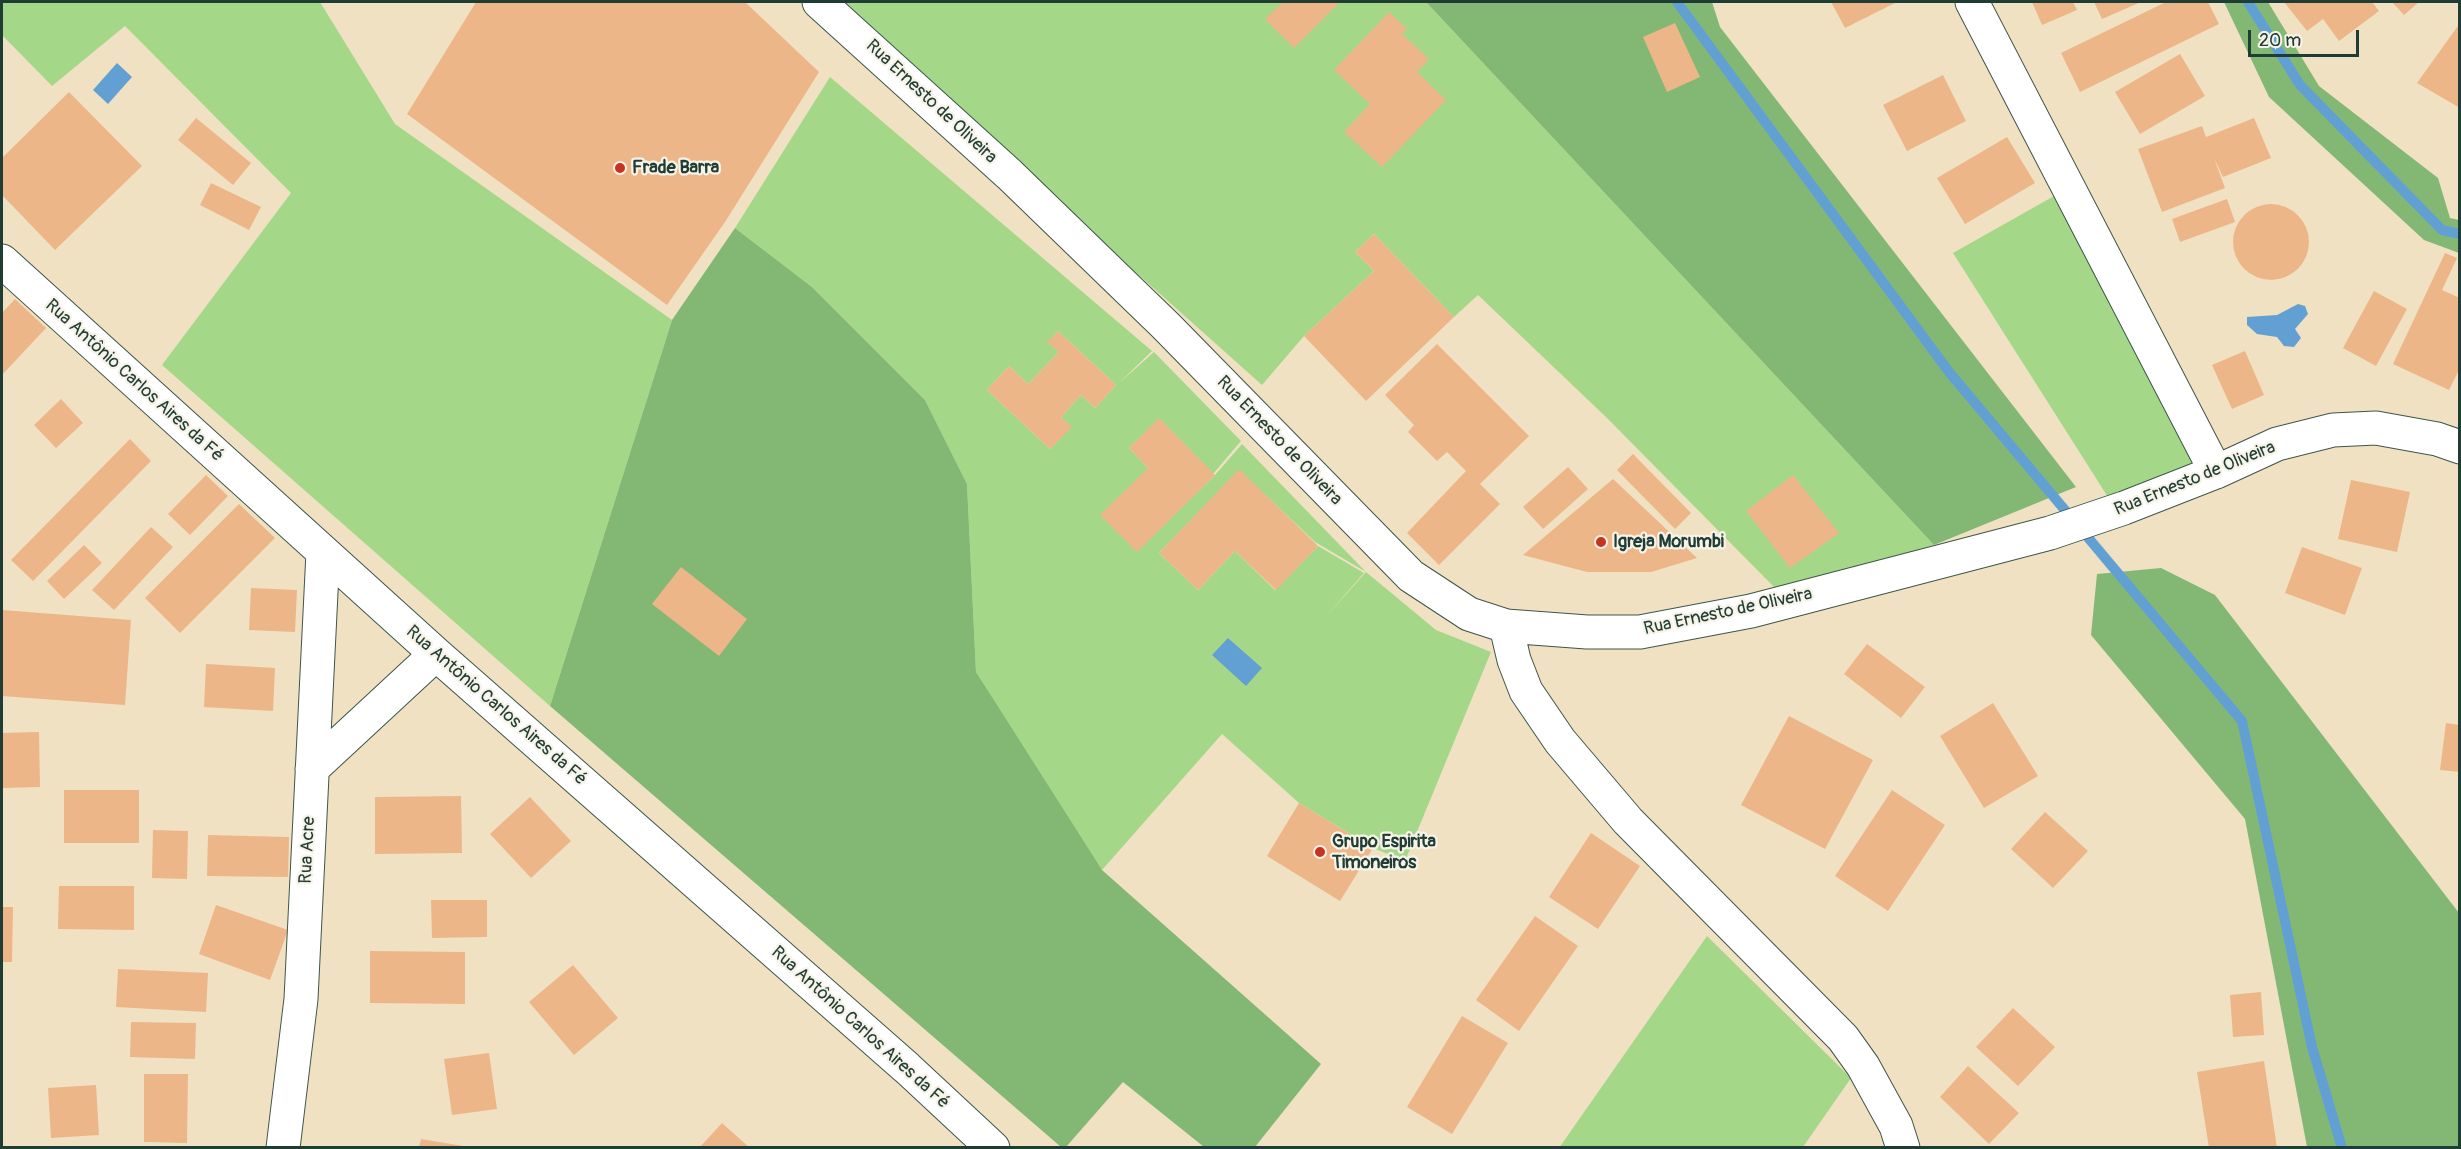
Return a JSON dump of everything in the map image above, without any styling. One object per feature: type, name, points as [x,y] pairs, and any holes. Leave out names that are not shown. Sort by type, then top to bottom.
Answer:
[{"type":"street","name":"Rua Ernesto de Oliveira","points":[[819,2],[1010,175],[1141,302],[1411,576],[1469,614],[1506,626],[1587,632],[1640,632],[1694,624],[1750,611],[2050,533],[2102,516],[2216,472],[2277,444],[2333,430],[2376,428],[2437,439],[2460,447]]},
{"type":"street","points":[[1972,2],[2216,472]]},
{"type":"street","name":"Rua Antônio Carlos Aires da Fé","points":[[2,261],[436,654],[907,1068],[993,1148]]},
{"type":"street","name":"Rua Acre","points":[[283,1148],[301,999],[323,552]]},
{"type":"street","points":[[1506,626],[1514,660],[1526,691],[1560,741],[1628,821],[1843,1038],[1868,1076],[1896,1126],[1903,1148]]},
{"type":"street","points":[[312,769],[436,654]]},
{"type":"green space","points":[[2,2],[320,2],[395,124],[672,320],[550,706],[162,365],[291,193],[125,26],[52,86],[2,35]]},
{"type":"green space","points":[[833,2],[1426,2],[1934,545],[1777,590],[1607,418],[1478,295],[1454,317],[1374,234],[1355,252],[1374,271],[1304,336],[1262,385]]},
{"type":"green space","points":[[1426,2],[1712,2],[1720,27],[2076,487],[1934,545]]},
{"type":"green space","points":[[2224,2],[2268,2],[2319,86],[2438,178],[2450,218],[2459,220],[2459,253],[2424,240],[2269,97]]},
{"type":"green space","points":[[830,77],[1152,351],[1119,383],[1154,352],[1241,441],[1213,474],[1159,419],[1129,448],[1148,468],[1137,551],[1215,475],[1242,444],[1366,572],[1436,630],[1491,652],[1405,861],[1373,848],[1299,803],[1222,734],[1102,870],[1052,804],[976,672],[967,484],[925,400],[812,287],[735,228]],"holes":[[[1058,331],[1116,385],[1095,408],[1081,395],[1061,417],[1071,427],[1050,449],[987,390],[1009,366],[1028,384],[1059,352],[1048,342]],[[1239,470],[1315,542],[1366,572],[1322,621],[1364,573],[1318,546],[1275,590],[1235,551],[1198,590],[1159,553]]]},
{"type":"green space","points":[[2054,196],[2202,465],[2113,505],[1953,253]]},
{"type":"green space","points":[[735,228],[812,287],[925,400],[967,484],[976,672],[1102,870],[1321,1064],[1255,1147],[1204,1147],[1123,1082],[1066,1147],[1061,1147],[550,706],[672,320]]},
{"type":"green space","points":[[2161,568],[2215,595],[2459,913],[2459,1147],[2307,1147],[2245,819],[2091,635],[2097,574]]},
{"type":"green space","points":[[1707,936],[1851,1078],[1803,1147],[1559,1148]]},
{"type":"water","points":[[117,63],[132,77],[108,104],[93,90]]},
{"type":"water","points":[[2298,304],[2305,306],[2308,314],[2295,329],[2301,338],[2294,347],[2284,346],[2277,337],[2257,334],[2247,325],[2247,317],[2277,315]]},
{"type":"water","points":[[1228,638],[1262,668],[1246,686],[1212,655]]},
{"type":"building","name":"Frade Barra","points":[[476,2],[745,2],[819,72],[725,222],[667,305],[407,114]]},
{"type":"building","points":[[1283,2],[1340,2],[1294,48],[1265,19]]},
{"type":"building","points":[[1831,2],[1897,2],[1845,28]]},
{"type":"building","points":[[2032,2],[2073,2],[2077,10],[2042,25]]},
{"type":"building","points":[[2094,2],[2141,2],[2102,19]]},
{"type":"building","points":[[2166,2],[2208,2],[2219,24],[2080,92],[2061,53]]},
{"type":"building","points":[[2284,2],[2372,2],[2379,11],[2339,41],[2323,19],[2307,31]]},
{"type":"building","points":[[2392,2],[2419,2],[2404,15]]},
{"type":"building","points":[[1389,12],[1407,29],[1402,34],[1429,59],[1417,72],[1446,100],[1382,167],[1344,132],[1370,104],[1334,70]]},
{"type":"building","points":[[1675,23],[1700,77],[1667,92],[1643,37]]},
{"type":"building","points":[[2460,23],[2460,108],[2417,83]]},
{"type":"building","points":[[2180,54],[2205,96],[2140,134],[2115,92]]},
{"type":"building","points":[[1943,75],[1966,121],[1907,151],[1883,105]]},
{"type":"building","points":[[69,92],[142,166],[55,250],[2,195],[2,158]]},
{"type":"building","points":[[196,118],[251,163],[233,185],[178,140]]},
{"type":"building","points":[[2254,118],[2271,158],[2223,177],[2214,158],[2225,188],[2162,212],[2138,149],[2202,126],[2206,137]]},
{"type":"building","points":[[2007,137],[2035,183],[1965,224],[1937,178]]},
{"type":"building","points":[[211,183],[261,207],[249,230],[200,205]]},
{"type":"building","points":[[2227,199],[2235,222],[2180,242],[2172,219]]},
{"type":"building","points":[[2271,204],[2286,207],[2298,215],[2306,227],[2309,242],[2306,257],[2298,269],[2286,277],[2271,280],[2256,277],[2244,269],[2236,257],[2233,242],[2236,227],[2244,215],[2256,207]]},
{"type":"building","points":[[1374,234],[1454,317],[1366,401],[1304,336],[1374,271],[1355,252]]},
{"type":"building","points":[[2445,253],[2457,258],[2442,290],[2460,298],[2460,368],[2449,390],[2393,364]]},
{"type":"building","points":[[2374,291],[2407,309],[2376,366],[2343,348]]},
{"type":"building","points":[[15,299],[46,328],[2,375],[2,313]]},
{"type":"building","points":[[1058,331],[1116,385],[1095,408],[1081,395],[1061,417],[1072,427],[1050,449],[987,390],[1009,366],[1028,384],[1059,352],[1047,342]]},
{"type":"building","points":[[1437,344],[1529,436],[1480,484],[1500,504],[1439,565],[1407,533],[1466,471],[1447,452],[1437,461],[1408,432],[1414,425],[1385,395]]},
{"type":"building","points":[[2245,351],[2264,395],[2232,409],[2212,365]]},
{"type":"building","points":[[61,399],[83,423],[56,448],[34,425]]},
{"type":"building","points":[[1159,418],[1215,475],[1137,552],[1100,515],[1148,468],[1129,448]]},
{"type":"building","points":[[130,439],[151,461],[33,581],[11,560]]},
{"type":"building","points":[[1633,454],[1691,513],[1675,529],[1617,470]]},
{"type":"building","points":[[1568,467],[1588,489],[1543,529],[1523,507]]},
{"type":"building","points":[[1239,469],[1318,546],[1276,590],[1235,551],[1198,590],[1159,553]]},
{"type":"building","points":[[206,475],[228,496],[190,535],[168,514]]},
{"type":"building","points":[[1793,475],[1839,533],[1790,568],[1746,511]]},
{"type":"building","points":[[1613,479],[1697,558],[1651,572],[1587,572],[1523,555]]},
{"type":"building","points":[[2351,480],[2410,492],[2397,552],[2338,539]]},
{"type":"building","points":[[239,504],[275,538],[180,633],[145,598]]},
{"type":"building","points":[[151,527],[173,547],[114,610],[92,590]]},
{"type":"building","points":[[84,545],[102,563],[64,599],[47,581]]},
{"type":"building","points":[[2302,547],[2362,568],[2345,615],[2285,593]]},
{"type":"building","points":[[681,567],[747,619],[719,656],[652,604]]},
{"type":"building","points":[[251,588],[297,590],[295,632],[249,630]]},
{"type":"building","points":[[2,610],[131,620],[125,705],[2,696]]},
{"type":"building","points":[[1867,644],[1925,687],[1901,718],[1844,674]]},
{"type":"building","points":[[206,664],[275,668],[273,711],[204,707]]},
{"type":"building","points":[[1993,703],[2038,776],[1984,808],[1940,736]]},
{"type":"building","points":[[1789,716],[1873,760],[1825,849],[1741,805]]},
{"type":"building","points":[[2446,723],[2460,725],[2460,772],[2440,770]]},
{"type":"building","points":[[39,732],[40,787],[2,788],[2,733]]},
{"type":"building","points":[[64,790],[139,790],[139,843],[64,843]]},
{"type":"building","points":[[1892,790],[1945,825],[1888,911],[1835,876]]},
{"type":"building","points":[[461,796],[462,853],[375,854],[375,797]]},
{"type":"building","points":[[530,797],[571,841],[531,878],[490,834]]},
{"type":"building","name":"Grupo Espirita Timoneiros","points":[[1299,803],[1373,848],[1340,901],[1267,856]]},
{"type":"building","points":[[2045,812],[2088,851],[2053,888],[2011,849]]},
{"type":"building","points":[[153,830],[188,831],[187,879],[152,878]]},
{"type":"building","points":[[1591,833],[1640,866],[1598,929],[1549,897]]},
{"type":"building","points":[[208,835],[289,837],[288,877],[207,876]]},
{"type":"building","points":[[59,886],[134,886],[134,930],[58,929]]},
{"type":"building","points":[[431,900],[487,900],[487,937],[432,938]]},
{"type":"building","points":[[216,905],[288,930],[270,980],[199,954]]},
{"type":"building","points":[[2,907],[13,907],[12,962],[2,962]]},
{"type":"building","points":[[1535,916],[1578,946],[1519,1031],[1476,1000]]},
{"type":"building","points":[[370,951],[465,952],[465,1004],[370,1003]]},
{"type":"building","points":[[573,965],[618,1018],[574,1055],[529,1002]]},
{"type":"building","points":[[118,969],[208,973],[206,1012],[116,1007]]},
{"type":"building","points":[[2261,992],[2264,1035],[2233,1037],[2230,995]]},
{"type":"building","points":[[2013,1008],[2055,1047],[2018,1086],[1976,1047]]},
{"type":"building","points":[[1462,1016],[1508,1043],[1452,1134],[1407,1107]]},
{"type":"building","points":[[131,1022],[196,1023],[195,1059],[130,1057]]},
{"type":"building","points":[[489,1053],[497,1109],[452,1115],[444,1059]]},
{"type":"building","points":[[2264,1061],[2277,1148],[2209,1148],[2197,1072]]},
{"type":"building","points":[[1968,1066],[2019,1113],[1989,1144],[1940,1097]]},
{"type":"building","points":[[144,1074],[188,1074],[187,1143],[144,1142]]},
{"type":"building","points":[[96,1085],[99,1135],[51,1138],[48,1088]]},
{"type":"building","points":[[722,1123],[750,1148],[699,1148]]},
{"type":"building","points":[[421,1139],[463,1146],[463,1148],[419,1148]]},
{"type":"waterway","points":[[1677,2],[1949,372],[2242,721],[2312,1047],[2342,1148]]},
{"type":"waterway","points":[[2248,2],[2300,85],[2442,230],[2460,234]]},
{"type":"place","name":"Frade Barra","points":[[620,168]]},
{"type":"place","name":"Igreja Morumbi","points":[[1601,542]]},
{"type":"place","name":"Grupo Espirita Timoneiros","points":[[1320,852]]}]
